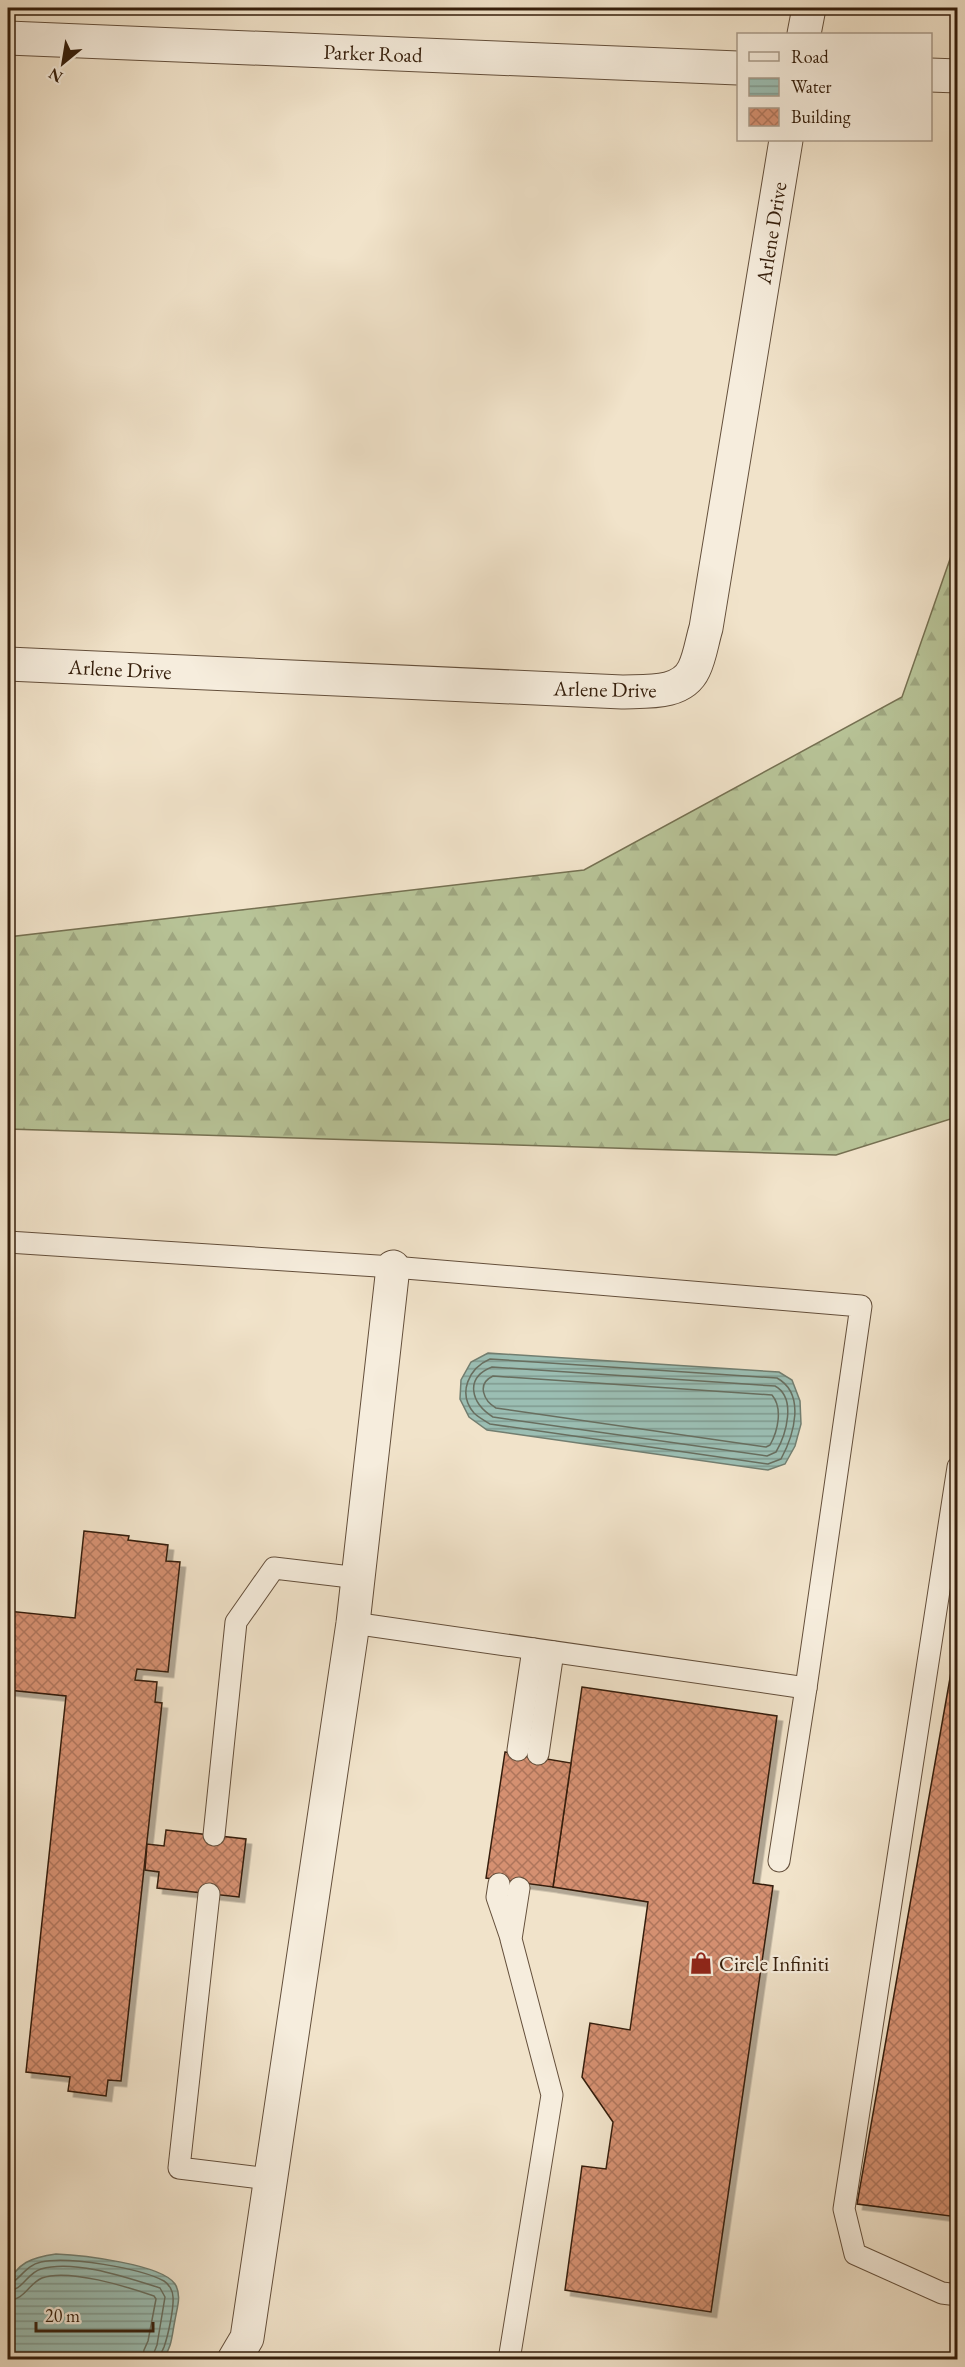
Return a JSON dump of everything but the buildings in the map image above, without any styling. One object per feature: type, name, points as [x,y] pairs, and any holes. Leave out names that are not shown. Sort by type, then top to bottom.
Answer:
[{"type":"street","points":[[804,33],[809,8]]},
{"type":"street","name":"Parker Road","points":[[8,38],[737,68]]},
{"type":"street","points":[[932,75],[957,76]]},
{"type":"street","name":"Arlene Drive","points":[[8,664],[622,692],[666,690],[688,679],[694,669],[706,628],[786,141]]},
{"type":"street","points":[[245,2352],[353,1623],[393,1267]]},
{"type":"lane","points":[[8,1242],[393,1267],[861,1306],[779,1861]]},
{"type":"lane","points":[[957,1467],[844,2209],[855,2254],[942,2293],[957,2295]]},
{"type":"lane","points":[[214,1835],[236,1622],[274,1568],[359,1578]]},
{"type":"lane","points":[[353,1623],[806,1688]]},
{"type":"lane","points":[[528,1752],[543,1651]]},
{"type":"lane","points":[[509,1886],[511,1939],[552,2095],[509,2360]]},
{"type":"lane","points":[[208,1894],[179,2168],[269,2179]]},
{"type":"green space","points":[[957,539],[957,1117],[836,1155],[8,1129],[8,937],[584,870],[902,697]]},
{"type":"water","points":[[488,1353],[779,1372],[792,1380],[800,1401],[801,1424],[795,1446],[785,1464],[768,1470],[487,1430],[469,1417],[460,1399],[461,1380],[471,1362]]},
{"type":"water","points":[[56,2254],[83,2256],[138,2266],[167,2277],[175,2284],[179,2297],[178,2306],[170,2346],[163,2359],[19,2358],[8,2344],[8,2286],[15,2272],[26,2262]]},
{"type":"place","name":"Circle Infiniti","points":[[701,1963]]}]
